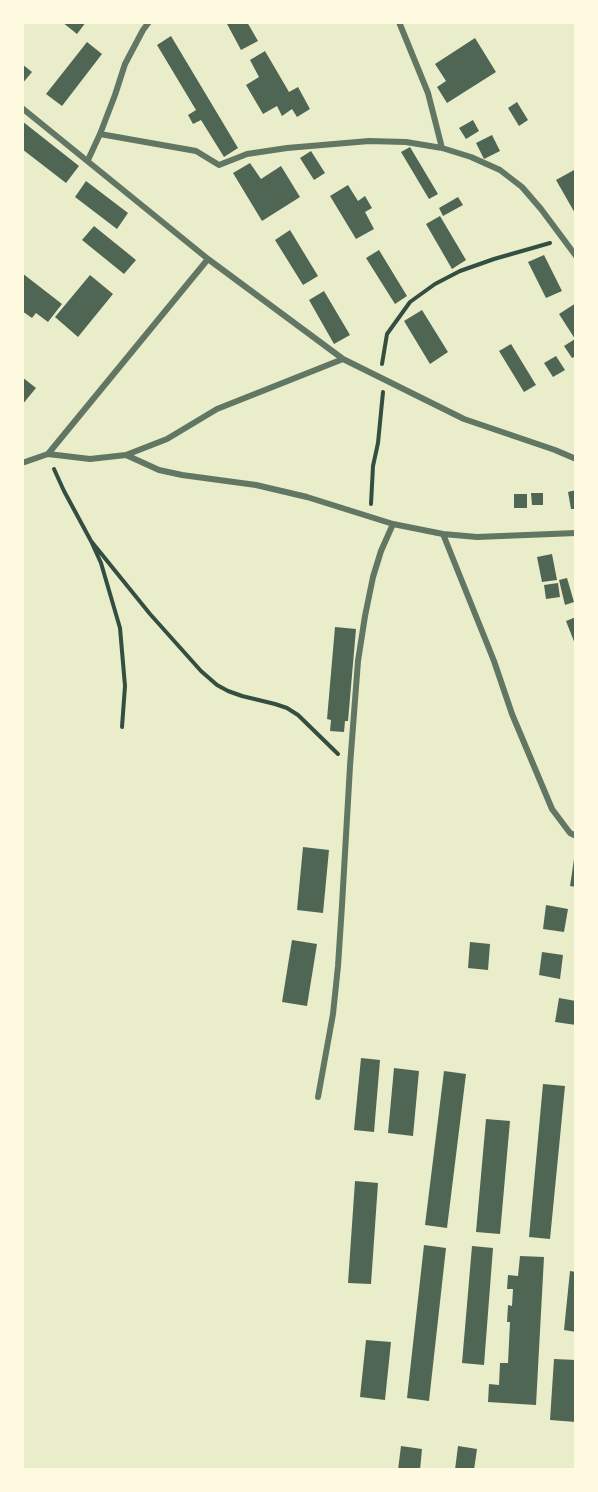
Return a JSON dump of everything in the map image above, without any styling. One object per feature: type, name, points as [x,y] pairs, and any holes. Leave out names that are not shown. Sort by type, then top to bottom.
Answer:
[{"type":"street","points":[[88,160],[100,134],[125,64],[149,22]]},
{"type":"street","points":[[399,22],[428,93],[442,148]]},
{"type":"street","points":[[22,108],[208,259],[343,359],[464,419],[576,459]]},
{"type":"street","points":[[100,134],[196,151],[219,165],[247,154],[369,141],[406,142],[442,148],[500,170],[522,187],[576,256]]},
{"type":"street","points":[[48,454],[208,259]]},
{"type":"street","points":[[22,462],[48,454],[90,459],[126,455],[167,439],[218,409],[343,359]]},
{"type":"street","points":[[126,455],[159,470],[256,484],[308,497],[393,524],[443,534],[477,537],[576,533]]},
{"type":"street","points":[[318,1098],[333,1014],[338,966],[358,661],[373,577],[393,524]]},
{"type":"street","points":[[443,534],[494,662],[512,714],[552,809],[570,833],[576,836]]},
{"type":"path","points":[[370,517],[373,466],[382,414],[384,379],[382,363],[387,334],[410,303],[435,284],[460,271],[494,259],[563,239]]},
{"type":"path","points":[[48,454],[101,563],[120,628],[125,686],[122,727]]},
{"type":"path","points":[[91,541],[150,614],[201,671],[217,685],[242,696],[287,708],[298,715],[350,766]]},
{"type":"building","points":[[62,22],[86,22],[77,34]]},
{"type":"building","points":[[226,22],[247,22],[258,41],[241,50]]},
{"type":"building","points":[[171,36],[238,148],[224,157],[201,120],[193,124],[188,115],[196,110],[157,45]]},
{"type":"building","points":[[475,38],[496,72],[447,103],[437,87],[446,81],[435,64]]},
{"type":"building","points":[[87,42],[102,54],[62,106],[46,94]]},
{"type":"building","points":[[265,51],[289,92],[298,87],[310,109],[297,117],[292,109],[282,116],[277,106],[263,114],[246,85],[259,77],[250,60]]},
{"type":"building","points":[[22,64],[32,72],[22,84]]},
{"type":"building","points":[[517,102],[528,120],[519,126],[508,108]]},
{"type":"building","points":[[473,120],[479,131],[466,139],[459,128]]},
{"type":"building","points":[[22,121],[79,166],[66,183],[22,149]]},
{"type":"building","points":[[492,135],[500,151],[484,159],[476,143]]},
{"type":"building","points":[[410,147],[438,194],[429,199],[401,152]]},
{"type":"building","points":[[311,151],[325,173],[314,180],[300,158]]},
{"type":"building","points":[[250,163],[261,179],[281,166],[300,197],[262,221],[233,173]]},
{"type":"building","points":[[574,170],[576,172],[576,215],[556,180]]},
{"type":"building","points":[[86,181],[128,213],[117,229],[75,197]]},
{"type":"building","points":[[348,185],[358,201],[365,196],[372,208],[365,212],[374,229],[356,239],[330,196]]},
{"type":"building","points":[[458,197],[463,205],[443,216],[439,208]]},
{"type":"building","points":[[440,216],[466,260],[452,269],[426,224]]},
{"type":"building","points":[[94,226],[136,260],[124,274],[82,240]]},
{"type":"building","points":[[290,230],[318,276],[303,285],[275,240]]},
{"type":"building","points":[[379,250],[407,296],[395,304],[366,258]]},
{"type":"building","points":[[544,255],[562,291],[546,298],[528,262]]},
{"type":"building","points":[[22,273],[62,304],[48,322],[36,313],[32,318],[22,311]]},
{"type":"building","points":[[90,275],[113,294],[78,337],[55,317]]},
{"type":"building","points":[[324,291],[350,335],[334,344],[309,300]]},
{"type":"building","points":[[576,303],[576,356],[572,358],[564,346],[575,339],[559,314]]},
{"type":"building","points":[[422,310],[448,352],[430,364],[404,321]]},
{"type":"building","points":[[511,344],[536,385],[524,392],[499,351]]},
{"type":"building","points":[[556,356],[565,370],[553,377],[544,363]]},
{"type":"building","points":[[22,377],[36,388],[22,405]]},
{"type":"building","points":[[576,490],[576,509],[571,509],[568,492]]},
{"type":"building","points":[[531,493],[543,493],[543,505],[532,505]]},
{"type":"building","points":[[514,494],[527,494],[527,508],[514,508]]},
{"type":"building","points":[[552,554],[557,580],[542,582],[537,557]]},
{"type":"building","points":[[567,578],[574,602],[565,605],[559,580]]},
{"type":"building","points":[[558,583],[560,597],[546,599],[544,585]]},
{"type":"building","points":[[576,617],[576,644],[575,644],[566,621]]},
{"type":"building","points":[[335,627],[356,629],[348,721],[345,721],[344,732],[330,731],[331,720],[327,719]]},
{"type":"building","points":[[303,847],[329,850],[323,913],[297,910]]},
{"type":"building","points":[[574,859],[576,859],[576,887],[570,886]]},
{"type":"building","points":[[546,905],[568,909],[564,932],[543,929]]},
{"type":"building","points":[[292,940],[317,944],[307,1006],[282,1002]]},
{"type":"building","points":[[470,942],[490,944],[488,970],[468,968]]},
{"type":"building","points":[[542,952],[563,955],[560,979],[539,975]]},
{"type":"building","points":[[559,998],[576,1001],[576,1025],[555,1022]]},
{"type":"building","points":[[361,1058],[380,1060],[374,1132],[354,1130]]},
{"type":"building","points":[[394,1068],[419,1071],[413,1136],[388,1133]]},
{"type":"building","points":[[444,1071],[466,1074],[447,1228],[425,1225]]},
{"type":"building","points":[[543,1084],[565,1086],[550,1239],[529,1237]]},
{"type":"building","points":[[486,1119],[510,1121],[500,1234],[476,1232]]},
{"type":"building","points":[[355,1181],[378,1183],[371,1284],[348,1283]]},
{"type":"building","points":[[424,1245],[446,1248],[429,1401],[407,1398]]},
{"type":"building","points":[[472,1246],[493,1248],[484,1365],[462,1363]]},
{"type":"building","points":[[520,1256],[544,1257],[536,1405],[488,1402],[489,1384],[499,1385],[500,1363],[508,1363],[510,1322],[507,1322],[508,1305],[512,1306],[513,1289],[507,1289],[508,1275],[518,1276]]},
{"type":"building","points":[[570,1271],[576,1272],[576,1332],[564,1330]]},
{"type":"building","points":[[366,1340],[391,1342],[385,1400],[360,1397]]},
{"type":"building","points":[[554,1359],[576,1360],[576,1422],[550,1420]]},
{"type":"building","points":[[401,1446],[422,1449],[420,1470],[398,1470]]},
{"type":"building","points":[[458,1446],[477,1449],[474,1470],[455,1470]]}]
